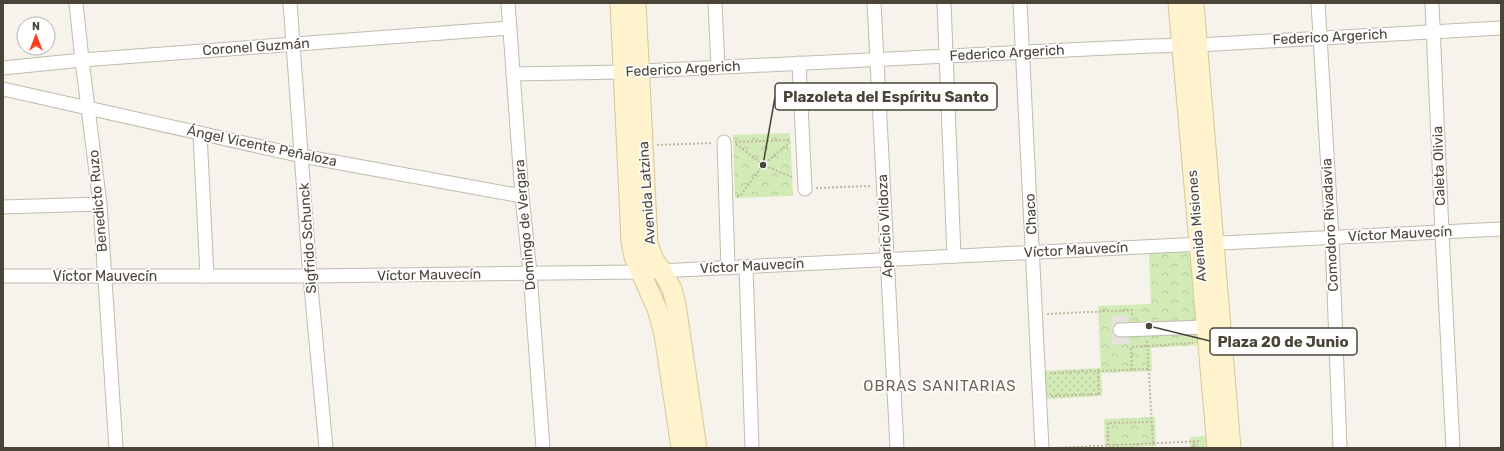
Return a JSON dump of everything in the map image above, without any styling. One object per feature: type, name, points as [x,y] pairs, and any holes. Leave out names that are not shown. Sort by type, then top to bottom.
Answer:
[{"type":"street","name":"Benedicto Ruzo","points":[[76,3],[100,204],[116,448]]},
{"type":"street","name":"Sigfrido Schunck","points":[[290,3],[310,276],[326,448]]},
{"type":"street","name":"Domingo de Vergara","points":[[508,3],[543,448]]},
{"type":"street","name":"Avenida Latzina","points":[[620,3],[644,146],[648,244],[654,260],[672,289],[676,304],[697,448]]},
{"type":"street","name":"Avenida Latzina","points":[[636,3],[632,72],[631,242],[634,258],[657,309],[664,334],[681,448]]},
{"type":"street","points":[[715,3],[718,67]]},
{"type":"street","name":"Aparicio Vildoza","points":[[874,3],[897,448]]},
{"type":"street","points":[[944,3],[954,256]]},
{"type":"street","name":"Chaco","points":[[1020,3],[1042,448]]},
{"type":"street","name":"Avenida Misiones","points":[[1178,3],[1189,44],[1222,446]]},
{"type":"street","name":"Avenida Misiones","points":[[1189,44],[1194,3]]},
{"type":"street","name":"Comodoro Rivadavia","points":[[1318,3],[1332,238],[1340,448]]},
{"type":"street","name":"Caleta Olivia","points":[[1432,3],[1453,448]]},
{"type":"street","name":"Coronel Guzmán","points":[[3,68],[82,60],[510,28]]},
{"type":"street","name":"Federico Argerich","points":[[513,74],[632,72],[1501,28]]},
{"type":"street","points":[[799,63],[805,189]]},
{"type":"street","name":"Ángel Vicente Peñaloza","points":[[3,88],[302,156],[522,196]]},
{"type":"street","points":[[200,134],[207,276]]},
{"type":"street","points":[[728,268],[726,196],[729,142]]},
{"type":"street","points":[[3,206],[100,204]]},
{"type":"street","name":"Víctor Mauvecín","points":[[3,276],[310,276],[640,272],[1501,229]]},
{"type":"street","name":"Avenida Misiones","points":[[1206,244],[1207,334],[1222,446]]},
{"type":"street","points":[[746,267],[752,448]]},
{"type":"street","points":[[1126,330],[1146,329],[1207,334]]},
{"type":"path","points":[[644,146],[794,139],[763,165],[740,196],[726,196]]},
{"type":"path","points":[[729,142],[763,165],[794,178],[805,189],[883,185]]},
{"type":"path","points":[[1036,314],[1132,310],[1126,330]]},
{"type":"path","points":[[1146,329],[1153,443]]},
{"type":"path","points":[[1132,370],[1131,347],[1147,346],[1207,334]]},
{"type":"path","points":[[1038,373],[1148,369]]},
{"type":"path","points":[[1040,396],[1099,394],[1098,371]]},
{"type":"path","points":[[1108,445],[1108,423],[1152,422]]},
{"type":"path","points":[[1194,442],[1194,448]]},
{"type":"path","points":[[1042,448],[1194,442],[1222,446]]},
{"type":"green space","points":[[790,133],[793,196],[735,198],[733,135]]},
{"type":"green space","points":[[1182,251],[1190,253],[1194,261],[1201,345],[1151,348],[1152,371],[1101,373],[1098,306],[1151,304],[1149,253]]},
{"type":"green space","points":[[1101,368],[1102,396],[1046,399],[1044,371]]},
{"type":"green space","points":[[1155,417],[1156,446],[1105,448],[1104,419]]},
{"type":"green space","points":[[1209,436],[1210,448],[1190,448],[1190,437]]},
{"type":"shaded area","points":[[1128,315],[1129,344],[1112,345],[1111,316]]},
{"type":"place","name":"Plazoleta del Espíritu Santo","points":[[763,165]]},
{"type":"place","name":"Plaza 20 de Junio","points":[[1149,326]]},
{"type":"district","name":"OBRAS SANITARIAS","points":[[940,386]]}]
